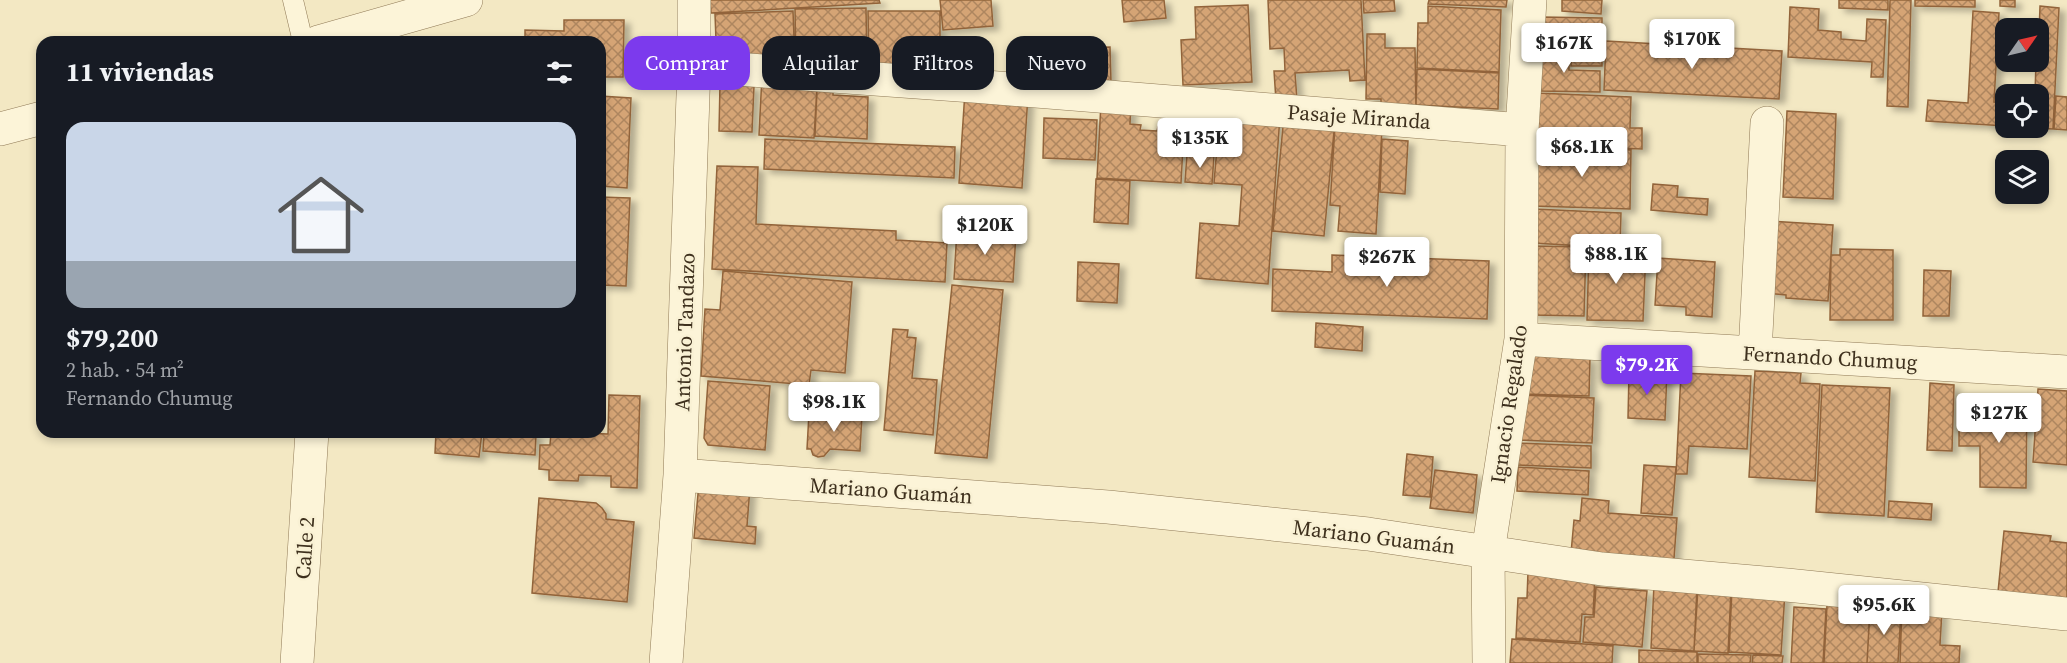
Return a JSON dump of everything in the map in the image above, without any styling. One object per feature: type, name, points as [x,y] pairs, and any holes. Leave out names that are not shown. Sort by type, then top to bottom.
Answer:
[{"type":"street","points":[[344,36],[466,0]]},
{"type":"street","name":"Antonio Tandazo","points":[[694,0],[694,36]]},
{"type":"street","name":"Ignacio Regalado","points":[[1489,663],[1488,552],[1521,339],[1522,130],[1530,0]]},
{"type":"street","name":"Pasaje Miranda","points":[[750,70],[1522,130]]},
{"type":"street","name":"Antonio Tandazo","points":[[666,663],[680,475],[693,90]]},
{"type":"street","points":[[0,129],[36,120]]},
{"type":"street","points":[[1755,353],[1767,123]]},
{"type":"street","name":"Fernando Chumug","points":[[1521,339],[2067,372]]},
{"type":"street","name":"Calle 2","points":[[297,663],[312,438]]},
{"type":"street","name":"Mariano Guamán","points":[[680,475],[1108,507],[1368,534],[1602,569],[1787,585],[2067,614]]},
{"type":"lane","points":[[293,0],[302,36]]},
{"type":"building","points":[[710,0],[879,0],[880,3],[711,13]]},
{"type":"building","points":[[940,0],[991,0],[993,26],[943,30]]},
{"type":"building","points":[[1122,0],[1164,0],[1166,18],[1124,22]]},
{"type":"building","points":[[1268,0],[1361,0],[1365,80],[1350,81],[1349,70],[1295,73],[1297,100],[1276,101],[1274,71],[1285,71],[1284,48],[1270,49]]},
{"type":"building","points":[[1363,0],[1394,0],[1395,11],[1364,13]]},
{"type":"building","points":[[1429,0],[1507,0],[1506,7],[1428,4]]},
{"type":"building","points":[[1562,0],[1602,0],[1601,14],[1562,11]]},
{"type":"building","points":[[1839,0],[1888,0],[1888,10],[1839,8]]},
{"type":"building","points":[[1890,0],[1911,0],[1908,107],[1887,106]]},
{"type":"building","points":[[1915,0],[1975,0],[1975,7],[1915,6]]},
{"type":"building","points":[[2000,0],[2015,0],[2015,7],[2000,6]]},
{"type":"building","points":[[1248,5],[1252,82],[1183,85],[1181,40],[1196,39],[1195,7]]},
{"type":"building","points":[[1428,6],[1501,10],[1499,72],[1417,68],[1418,23],[1428,23]]},
{"type":"building","points":[[2040,6],[2059,8],[2053,129],[2049,129],[2049,84],[2035,84],[2036,72],[2049,72],[2049,18],[2040,18]]},
{"type":"building","points":[[1790,7],[1819,9],[1818,30],[1841,32],[1841,39],[1866,41],[1867,19],[1886,20],[1883,77],[1871,77],[1872,62],[1788,57]]},
{"type":"building","points":[[866,8],[866,36],[795,36],[795,9]]},
{"type":"building","points":[[793,11],[794,36],[762,36],[762,65],[750,66],[750,36],[716,36],[715,14]]},
{"type":"building","points":[[868,11],[940,11],[940,36],[892,36],[892,73],[880,73],[880,36],[868,36]]},
{"type":"building","points":[[1973,11],[1999,13],[1999,18],[1995,18],[1995,125],[1926,121],[1928,100],[1968,103]]},
{"type":"building","points":[[1541,17],[1602,18],[1602,66],[1571,66],[1571,48],[1541,48]]},
{"type":"building","points":[[564,20],[624,20],[623,77],[606,77],[606,36],[525,36],[525,30],[564,31]]},
{"type":"building","points":[[1367,34],[1385,34],[1385,48],[1415,48],[1416,110],[1381,106],[1381,99],[1366,99]]},
{"type":"building","points":[[1606,41],[1782,51],[1779,99],[1604,90]]},
{"type":"building","points":[[1108,47],[1110,47],[1111,82],[1108,82]]},
{"type":"building","points":[[1539,48],[1569,49],[1569,70],[1600,71],[1600,92],[1539,91]]},
{"type":"building","points":[[1417,69],[1499,73],[1498,109],[1416,105]]},
{"type":"building","points":[[762,75],[762,90],[817,90],[814,138],[759,135]]},
{"type":"building","points":[[750,86],[754,86],[752,132],[719,131],[720,90],[750,90]]},
{"type":"building","points":[[817,90],[833,91],[833,95],[868,97],[867,139],[815,136]]},
{"type":"building","points":[[965,91],[1028,95],[1022,188],[959,183]]},
{"type":"building","points":[[1536,93],[1631,97],[1630,128],[1642,128],[1642,149],[1534,145]]},
{"type":"building","points":[[606,96],[631,98],[627,188],[606,186]]},
{"type":"building","points":[[2056,96],[2067,97],[2067,130],[2054,129]]},
{"type":"building","points":[[1101,103],[1131,105],[1130,124],[1141,125],[1140,130],[1157,131],[1158,127],[1184,128],[1181,183],[1097,178]]},
{"type":"building","points":[[1220,111],[1280,116],[1268,284],[1196,278],[1200,223],[1239,226],[1242,185],[1214,183]]},
{"type":"building","points":[[1787,111],[1836,114],[1833,199],[1783,197]]},
{"type":"building","points":[[1284,116],[1335,121],[1324,236],[1273,231]]},
{"type":"building","points":[[1044,118],[1097,120],[1095,160],[1043,158]]},
{"type":"building","points":[[1335,126],[1382,129],[1376,234],[1338,231],[1340,206],[1330,205]]},
{"type":"building","points":[[765,139],[955,147],[954,178],[764,169]]},
{"type":"building","points":[[1382,139],[1408,141],[1405,194],[1380,192]]},
{"type":"building","points":[[1534,147],[1631,150],[1630,209],[1533,206]]},
{"type":"building","points":[[1187,154],[1214,156],[1212,184],[1185,182]]},
{"type":"building","points":[[717,166],[758,167],[756,224],[896,231],[896,240],[947,243],[945,282],[712,269]]},
{"type":"building","points":[[1096,179],[1130,181],[1128,224],[1094,222]]},
{"type":"building","points":[[1653,184],[1678,186],[1677,197],[1708,199],[1707,215],[1651,210]]},
{"type":"building","points":[[606,197],[630,198],[626,286],[606,285]]},
{"type":"building","points":[[1534,209],[1621,213],[1620,248],[1532,243]]},
{"type":"building","points":[[1769,221],[1833,225],[1828,301],[1786,298],[1786,295],[1765,293]]},
{"type":"building","points":[[957,230],[1016,234],[1013,282],[954,279]]},
{"type":"building","points":[[1534,246],[1586,247],[1584,316],[1532,315]]},
{"type":"building","points":[[1589,249],[1646,251],[1643,321],[1587,320]]},
{"type":"building","points":[[1840,249],[1893,250],[1893,320],[1830,320],[1831,255],[1840,255]]},
{"type":"building","points":[[1332,255],[1489,261],[1487,319],[1272,311],[1273,269],[1332,272]]},
{"type":"building","points":[[1658,258],[1715,262],[1712,317],[1686,315],[1686,307],[1655,305]]},
{"type":"building","points":[[1078,262],[1119,264],[1117,303],[1077,301]]},
{"type":"building","points":[[1924,270],[1951,271],[1949,316],[1923,316]]},
{"type":"building","points":[[723,271],[852,282],[845,373],[811,370],[809,385],[701,376],[705,309],[720,310]]},
{"type":"building","points":[[952,285],[1003,290],[987,458],[935,453]]},
{"type":"building","points":[[1316,323],[1363,327],[1362,351],[1315,347]]},
{"type":"building","points":[[893,329],[908,330],[907,337],[916,338],[912,378],[937,380],[933,435],[884,430]]},
{"type":"building","points":[[1531,352],[1590,358],[1589,396],[1524,394]]},
{"type":"building","points":[[1755,371],[1801,373],[1800,383],[1820,384],[1815,481],[1749,477]]},
{"type":"building","points":[[1629,372],[1667,373],[1665,420],[1628,418]]},
{"type":"building","points":[[1681,373],[1751,376],[1747,449],[1689,446],[1687,474],[1676,474]]},
{"type":"building","points":[[708,381],[770,386],[765,450],[708,445],[704,438]]},
{"type":"building","points":[[1930,383],[1954,385],[1952,451],[1927,450]]},
{"type":"building","points":[[1822,385],[1890,388],[1884,516],[1816,512]]},
{"type":"building","points":[[2038,389],[2067,391],[2067,465],[2033,462]]},
{"type":"building","points":[[609,395],[640,396],[637,488],[611,487],[611,476],[579,475],[578,481],[549,480],[549,470],[539,469],[540,445],[550,445],[551,438],[606,438],[606,434],[608,434]]},
{"type":"building","points":[[1521,395],[1594,398],[1592,443],[1519,440]]},
{"type":"building","points":[[1980,403],[2027,404],[2026,488],[1980,487],[1980,446],[1959,446],[1959,419],[1980,419]]},
{"type":"building","points":[[809,413],[862,416],[860,451],[830,449],[824,456],[813,455],[811,449],[807,449]]},
{"type":"building","points":[[436,438],[481,438],[479,457],[435,453]]},
{"type":"building","points":[[484,438],[536,438],[535,455],[483,451]]},
{"type":"building","points":[[1518,443],[1591,446],[1591,468],[1517,465]]},
{"type":"building","points":[[1407,454],[1433,457],[1430,497],[1403,495]]},
{"type":"building","points":[[1644,465],[1676,467],[1672,515],[1641,513]]},
{"type":"building","points":[[1518,467],[1589,471],[1588,495],[1517,491]]},
{"type":"building","points":[[1435,470],[1477,475],[1473,513],[1430,508]]},
{"type":"building","points":[[699,483],[750,487],[747,526],[756,527],[755,544],[694,538]]},
{"type":"building","points":[[539,498],[596,503],[606,514],[606,519],[634,522],[627,602],[532,593]]},
{"type":"building","points":[[1582,498],[1609,501],[1608,513],[1677,518],[1673,572],[1570,564],[1574,520],[1580,521]]},
{"type":"building","points":[[1889,501],[1932,504],[1931,520],[1888,517]]},
{"type":"building","points":[[2004,531],[2051,536],[2050,541],[2067,543],[2067,599],[1998,592]]},
{"type":"building","points":[[1528,572],[1595,576],[1593,615],[1582,614],[1580,642],[1516,638],[1518,598],[1527,598]]},
{"type":"building","points":[[1654,584],[1697,587],[1694,651],[1651,648]]},
{"type":"building","points":[[1596,587],[1647,591],[1642,647],[1583,642],[1585,617],[1594,617]]},
{"type":"building","points":[[1698,588],[1731,591],[1728,653],[1694,651]]},
{"type":"building","points":[[1732,589],[1785,592],[1781,655],[1729,652]]},
{"type":"building","points":[[1827,605],[1870,608],[1867,663],[1824,663]]},
{"type":"building","points":[[1794,607],[1826,609],[1823,663],[1791,663]]},
{"type":"building","points":[[1902,608],[1942,610],[1940,645],[1960,646],[1959,663],[1900,663]]},
{"type":"building","points":[[1870,609],[1901,611],[1898,663],[1867,663]]},
{"type":"building","points":[[1512,639],[1613,646],[1612,663],[1510,663]]},
{"type":"building","points":[[1639,650],[1697,652],[1697,663],[1639,663]]},
{"type":"building","points":[[1698,654],[1751,655],[1750,663],[1698,663]]},
{"type":"building","points":[[1753,655],[1783,656],[1782,663],[1752,663]]}]
